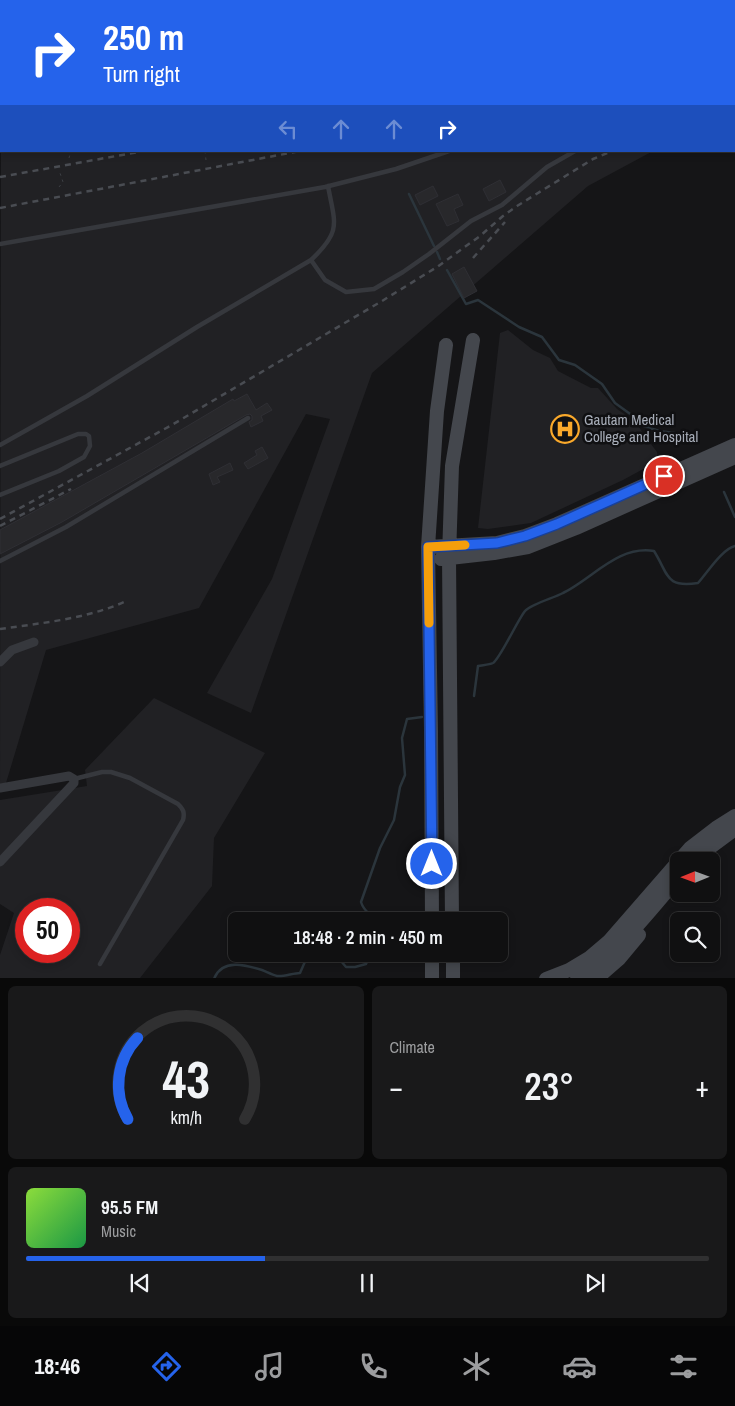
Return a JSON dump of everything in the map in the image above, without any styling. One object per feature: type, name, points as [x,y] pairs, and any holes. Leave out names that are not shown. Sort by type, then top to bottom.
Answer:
[{"type":"street","points":[[452,912],[449,552],[452,466],[473,340]]},
{"type":"street","points":[[432,912],[428,554],[437,412],[446,345]]},
{"type":"street","points":[[428,554],[449,552],[525,536],[557,524],[735,445]]},
{"type":"street","points":[[449,552],[494,553],[528,547],[576,528],[735,457]]},
{"type":"street","points":[[0,662],[12,650],[34,642]]},
{"type":"street","points":[[0,788],[65,776],[74,779],[74,783],[0,862]]},
{"type":"street","points":[[546,978],[568,970],[595,953],[608,941],[690,848],[735,816]]},
{"type":"street","points":[[704,852],[735,828]]},
{"type":"street","points":[[718,852],[735,840]]},
{"type":"street","points":[[577,978],[587,973],[626,938],[670,887]]},
{"type":"street","points":[[596,978],[619,959],[670,900]]},
{"type":"street","points":[[432,962],[432,978]]},
{"type":"street","points":[[453,962],[453,978]]},
{"type":"lane","points":[[0,244],[230,205],[328,186],[396,168],[446,152]]},
{"type":"lane","points":[[311,260],[325,280],[346,292],[374,289],[429,254],[471,221],[502,205],[547,167],[573,152]]},
{"type":"lane","points":[[0,445],[87,396],[197,327],[311,260],[327,245],[335,226],[328,186]]},
{"type":"lane","points":[[0,561],[66,527],[248,418]]},
{"type":"lane","points":[[0,466],[78,434],[89,436],[90,446],[84,457],[59,471],[0,495]]},
{"type":"lane","points":[[74,779],[102,772],[120,774],[178,804],[183,809],[184,815],[183,820],[100,964]]},
{"type":"path","points":[[69,158],[71,152]]},
{"type":"path","points":[[204,152],[206,160]]},
{"type":"path","points":[[59,188],[63,182],[60,173]]},
{"type":"shaded area","points":[[1,152],[651,152],[588,186],[372,373],[251,713],[207,693],[272,579],[330,419],[306,414],[199,608],[46,650],[6,783],[0,784]]},
{"type":"shaded area","name":"Gautam Medical College and Hospital","points":[[508,330],[533,350],[550,358],[558,371],[591,388],[598,388],[617,409],[636,422],[657,452],[658,461],[623,480],[531,523],[488,529],[478,528],[500,333]]},
{"type":"shaded area","points":[[154,698],[265,753],[214,838],[212,886],[140,978],[0,978],[0,955],[14,913],[0,904],[0,800],[87,786],[85,770]]},
{"type":"building","points":[[500,180],[506,192],[489,201],[483,189]]},
{"type":"building","points":[[433,186],[438,196],[420,205],[415,195]]},
{"type":"building","points":[[458,194],[463,205],[454,209],[459,221],[447,226],[436,204]]},
{"type":"building","points":[[464,267],[477,291],[464,298],[452,274]]},
{"type":"building","points":[[247,394],[256,410],[267,403],[272,410],[261,416],[263,421],[251,427],[249,422],[252,420],[252,416],[250,414],[246,415],[62,522],[0,554],[0,530],[142,453],[233,399],[234,401]]},
{"type":"building","points":[[262,447],[268,458],[248,469],[244,463],[257,455],[255,451]]},
{"type":"building","points":[[230,463],[233,470],[217,477],[220,482],[213,485],[209,474]]},
{"type":"waterway","points":[[409,194],[434,246]]},
{"type":"waterway","points":[[437,252],[440,259]]},
{"type":"waterway","points":[[447,270],[466,304],[478,300],[519,327],[542,337],[559,360],[575,365],[602,384],[615,403],[633,416],[638,424],[659,431],[697,436]]},
{"type":"waterway","points":[[724,492],[735,517]]},
{"type":"waterway","points":[[474,696],[478,666],[491,664],[496,660],[528,608],[574,587],[617,558],[641,551],[654,551],[669,578],[674,581],[687,584],[698,583],[720,556],[735,546]]},
{"type":"waterway","points":[[367,912],[361,902],[380,848],[394,820],[400,787],[405,775],[402,738],[407,719],[422,717]]},
{"type":"waterway","points":[[215,978],[223,968],[235,965],[256,968],[277,976],[300,973],[305,962]]},
{"type":"waterway","points":[[342,962],[346,967],[355,967],[366,964],[367,962]]},
{"type":"railway","points":[[0,177],[138,152]]},
{"type":"railway","points":[[0,208],[295,152]]},
{"type":"railway","points":[[0,519],[170,426],[382,301],[437,267],[517,206],[593,159],[610,152]]},
{"type":"railway","points":[[473,258],[505,222]]},
{"type":"railway","points":[[0,526],[71,489]]},
{"type":"railway","points":[[0,629],[94,613],[124,602]]},
{"type":"slow traffic","points":[[429,623],[428,547],[465,545]]},
{"type":"place","name":"Gautam Medical College and Hospital","points":[[565,429]]},
{"type":"route","points":[[432,864],[428,547],[497,543],[525,536],[557,524],[664,476]]}]
